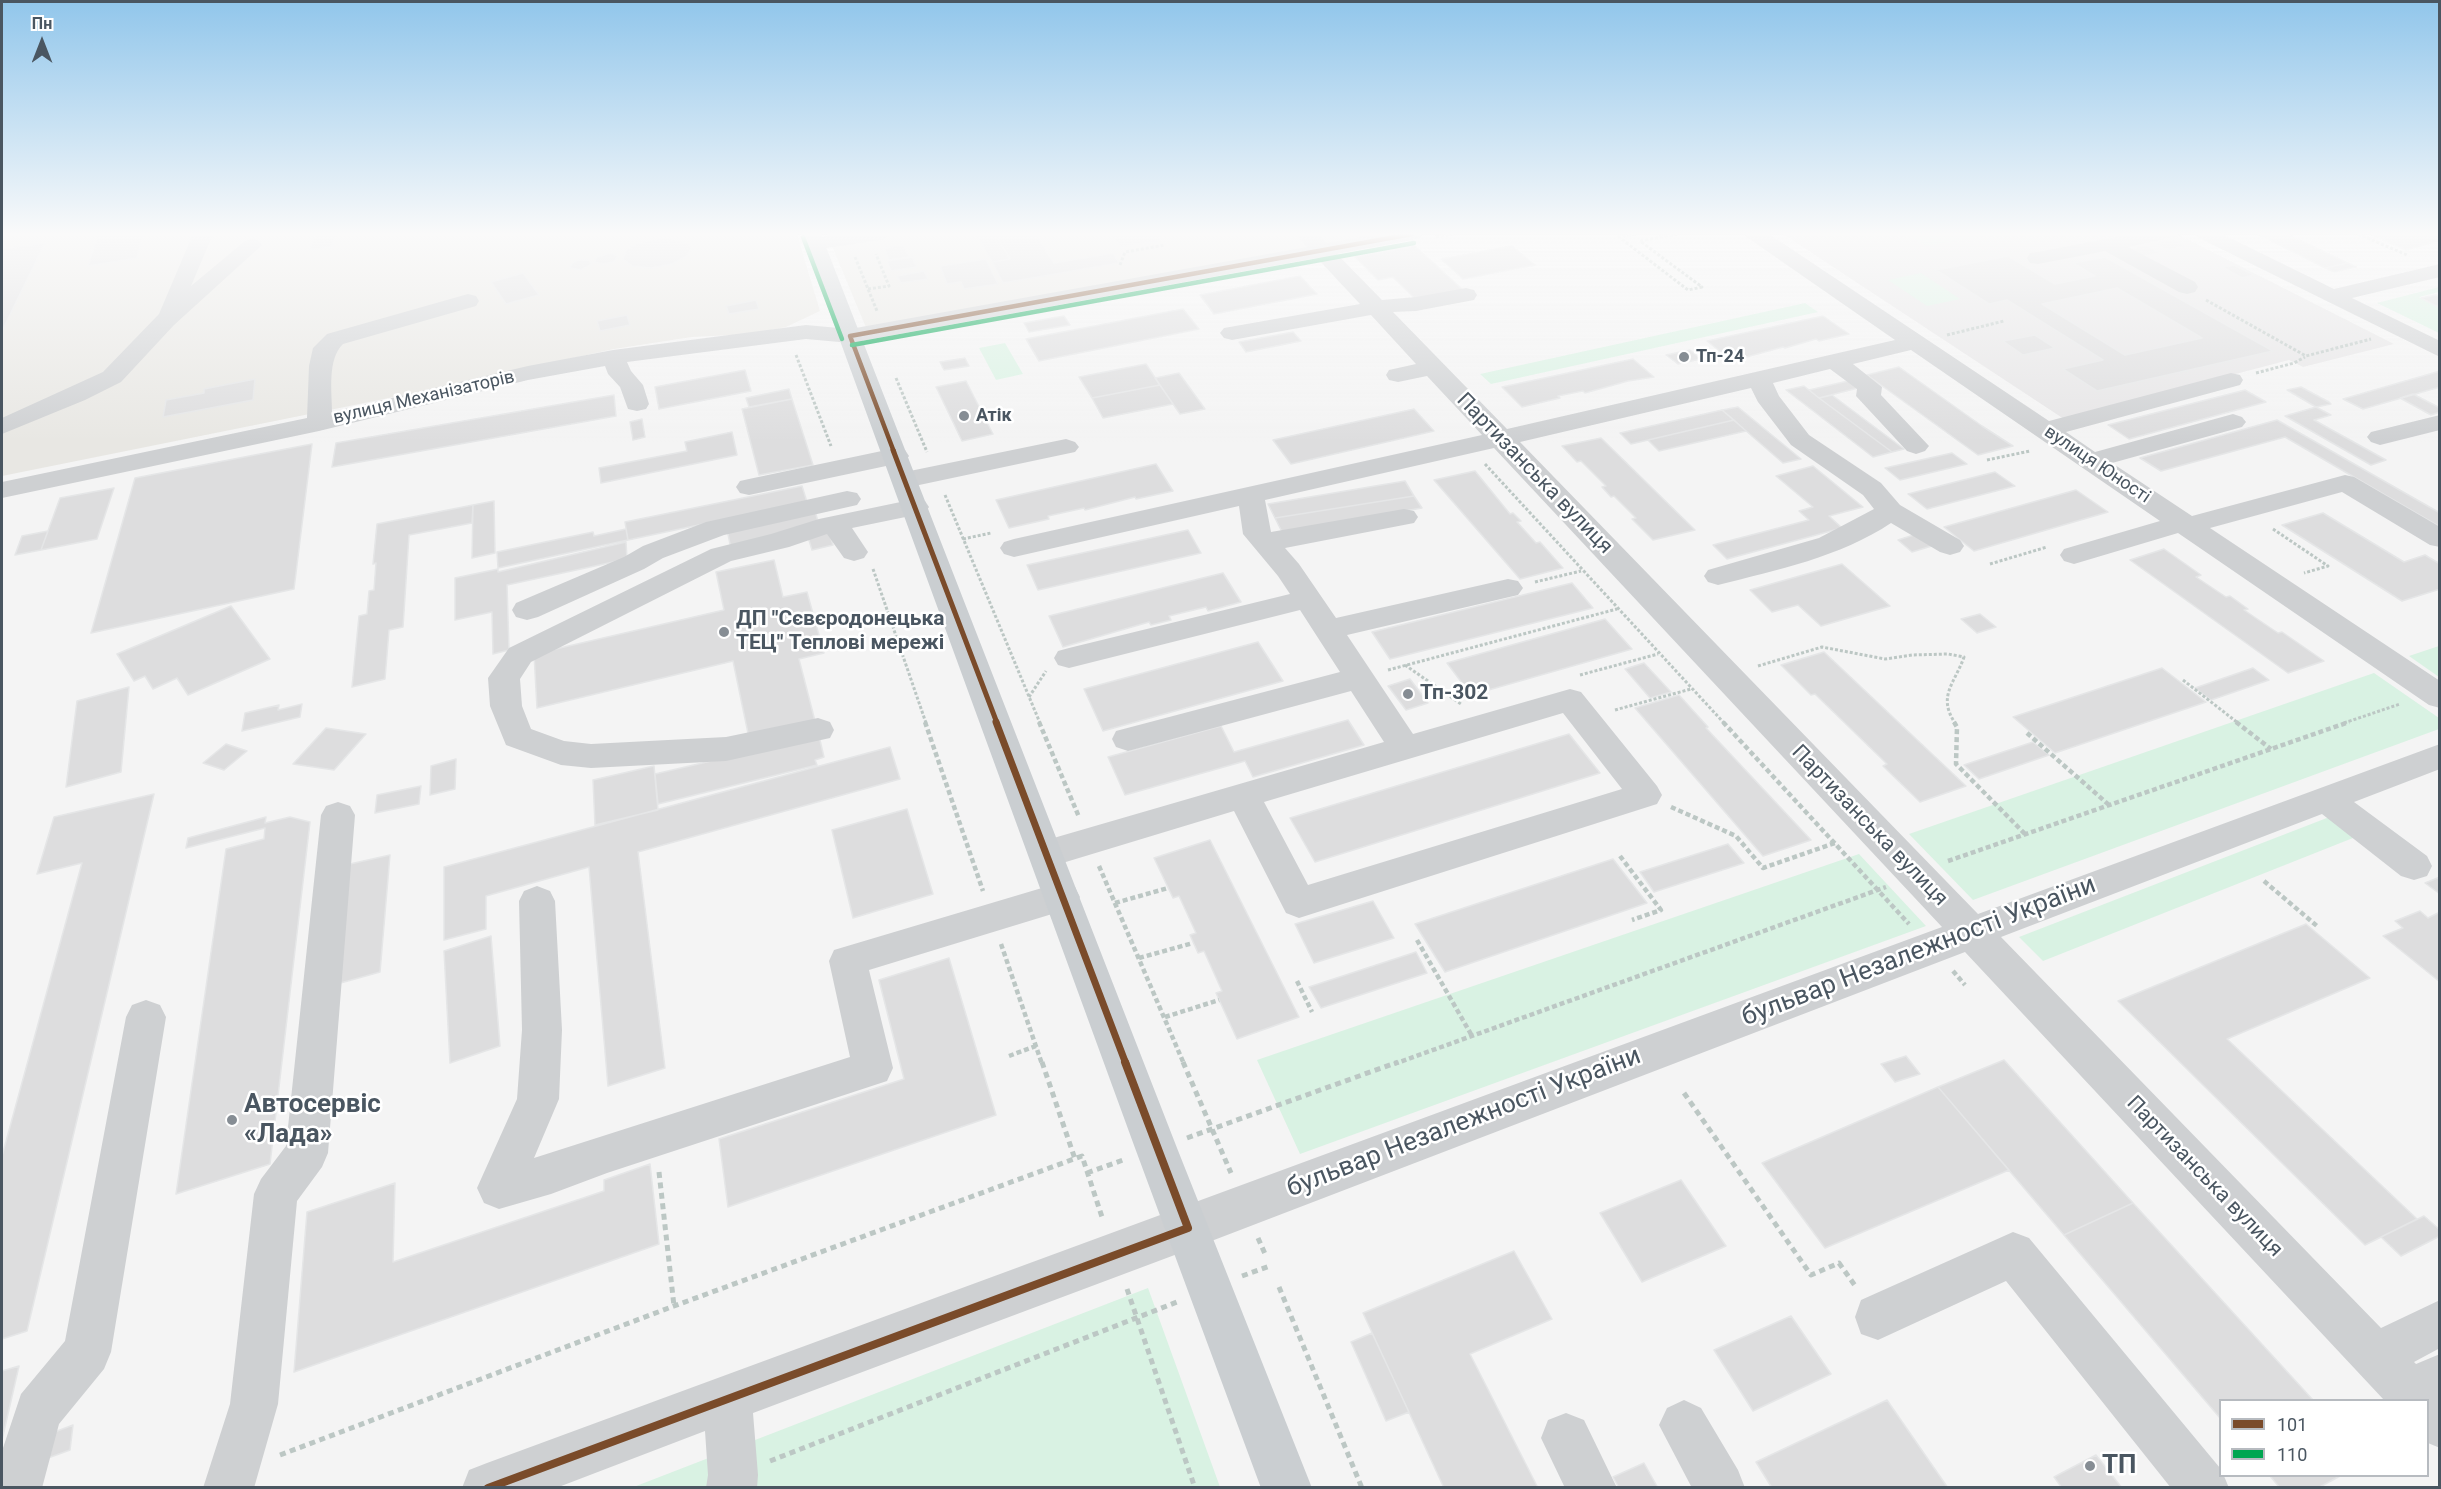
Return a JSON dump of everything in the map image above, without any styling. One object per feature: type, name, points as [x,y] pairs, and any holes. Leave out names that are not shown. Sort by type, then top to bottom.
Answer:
[{"type":"main road","points":[[838,303],[912,481],[1062,897],[1287,1488]]},
{"type":"street","points":[[166,320],[173,303]]},
{"type":"street","points":[[2,427],[112,377],[166,320],[185,303]]},
{"type":"street","points":[[319,423],[321,366],[325,348],[335,339],[459,303]]},
{"type":"street","name":"вулиця Механізаторів","points":[[2,490],[319,423],[505,378],[613,357],[806,332],[850,336],[1010,303]]},
{"type":"street","name":"Партизанська вулиця","points":[[1373,303],[2375,1356],[2425,1399]]},
{"type":"street","points":[[1232,333],[1376,307],[1419,303]]},
{"type":"street","name":"вулиця Юності","points":[[1858,303],[1915,342],[2042,439],[2091,461],[2436,695]]},
{"type":"street","points":[[2347,303],[2439,350]]},
{"type":"street","points":[[1014,548],[1915,342]]},
{"type":"street","points":[[613,357],[620,374],[631,385],[637,404]]},
{"type":"street","points":[[1834,361],[1870,387],[1868,396],[1882,414],[1901,428],[1916,446]]},
{"type":"street","points":[[1398,375],[1433,368]]},
{"type":"street","points":[[1759,379],[1767,397],[1800,440],[1872,489],[1890,511],[1950,546]]},
{"type":"street","points":[[2042,439],[2231,380]]},
{"type":"street","points":[[2091,461],[2233,422]]},
{"type":"street","points":[[2380,437],[2439,422]]},
{"type":"street","points":[[527,610],[653,552],[716,528],[1066,447]]},
{"type":"street","points":[[749,487],[838,468],[912,481]]},
{"type":"street","points":[[818,730],[726,749],[591,756],[561,753],[518,737],[506,706],[504,678],[520,655],[721,555],[846,522],[912,481]]},
{"type":"street","points":[[2074,555],[2345,483],[2439,539]]},
{"type":"street","points":[[1251,495],[1257,534],[1289,570],[1404,748]]},
{"type":"street","points":[[1718,576],[1810,552],[1853,535],[1890,511]]},
{"type":"street","points":[[1265,543],[1404,517]]},
{"type":"street","points":[[846,522],[842,538],[854,552]]},
{"type":"street","points":[[1328,630],[1508,588]]},
{"type":"street","points":[[1069,658],[1308,599]]},
{"type":"street","points":[[1128,740],[1358,678]]},
{"type":"street","points":[[1046,854],[1089,843],[1243,795],[1570,700],[1645,795],[1299,903],[1243,795]]},
{"type":"street","name":"бульвар Незалежності України","points":[[487,1488],[1188,1228],[2439,756]]},
{"type":"street","points":[[2326,799],[2414,866]]},
{"type":"street","points":[[228,1488],[254,1404],[276,1194],[307,1153],[338,815]]},
{"type":"street","points":[[537,901],[542,1030],[538,1099],[499,1188],[550,1174],[873,1068],[848,961],[1062,897]]},
{"type":"street","points":[[16,1488],[38,1411],[87,1352],[146,1017]]},
{"type":"street","points":[[1878,1317],[2013,1254],[2204,1488]]},
{"type":"street","points":[[2375,1356],[2439,1323]]},
{"type":"street","points":[[727,1398],[732,1481]]},
{"type":"street","points":[[1684,1425],[1720,1488]]},
{"type":"street","points":[[1566,1438],[1592,1488]]},
{"type":"path","points":[[2212,303],[2306,356]]},
{"type":"path","points":[[1915,342],[2004,321]]},
{"type":"path","points":[[785,335],[797,356],[838,468]]},
{"type":"path","points":[[2231,380],[2294,363],[2306,356],[2381,337]]},
{"type":"path","points":[[893,370],[912,481],[1089,843],[1265,1254]]},
{"type":"path","points":[[1987,460],[2042,439]]},
{"type":"path","points":[[1467,445],[1878,890]]},
{"type":"path","points":[[846,522],[992,917],[1076,1159]]},
{"type":"path","points":[[2273,530],[2328,566],[2302,574]]},
{"type":"path","points":[[1508,588],[1581,571]]},
{"type":"path","points":[[1358,678],[1617,609]]},
{"type":"path","points":[[1755,667],[1822,647],[1885,659],[1912,655],[1948,654],[1964,657],[1958,675],[1948,688],[1947,698],[1947,712],[1957,727],[1956,765],[2025,834]]},
{"type":"path","points":[[1406,665],[1460,704],[1470,707]]},
{"type":"path","points":[[2183,680],[2271,749]]},
{"type":"path","points":[[1586,719],[1691,689]]},
{"type":"path","points":[[1087,1173],[1878,890],[1946,862],[2025,834],[2436,695]]},
{"type":"path","points":[[2027,733],[2109,805]]},
{"type":"path","points":[[1645,795],[1736,836],[1763,868],[1835,843]]},
{"type":"path","points":[[1620,856],[1661,910],[1632,920]]},
{"type":"path","points":[[2264,882],[2317,926]]},
{"type":"path","points":[[1115,903],[1168,888]]},
{"type":"path","points":[[1417,940],[1472,1036]]},
{"type":"path","points":[[1139,958],[1193,943]]},
{"type":"path","points":[[1297,981],[1312,1012]]},
{"type":"path","points":[[1165,1017],[1219,999]]},
{"type":"path","points":[[1009,1056],[1036,1046]]},
{"type":"path","points":[[1684,1093],[1811,1275],[1839,1263],[1878,1317]]},
{"type":"path","points":[[655,1138],[674,1306]]},
{"type":"path","points":[[289,1450],[1082,1156],[1195,1488]]},
{"type":"path","points":[[732,1481],[1137,1317],[1270,1266]]},
{"type":"path","points":[[1279,1287],[1362,1488]]},
{"type":"shaded area","points":[[2,303],[818,303],[820,311],[786,327],[752,334],[692,337],[614,349],[404,395],[2,476]]},
{"type":"shaded area","points":[[856,303],[1012,303],[867,330]]},
{"type":"shaded area","points":[[1889,303],[2314,303],[2394,344],[2303,367],[2289,360],[2064,419]]},
{"type":"green space","points":[[1803,303],[1818,312],[1491,384],[1480,374]]},
{"type":"green space","points":[[2378,303],[2432,303],[2439,307],[2439,333]]},
{"type":"green space","points":[[1005,343],[1023,374],[996,380],[979,348]]},
{"type":"green space","points":[[2439,646],[2439,677],[2409,656]]},
{"type":"green space","points":[[2374,673],[2439,718],[2439,729],[1973,900],[1909,834]]},
{"type":"green space","points":[[2332,816],[2358,836],[2043,961],[2019,937]]},
{"type":"green space","points":[[1859,854],[1926,926],[1300,1154],[1257,1060]]},
{"type":"green space","points":[[1148,1288],[1220,1487],[631,1488]]},
{"type":"building","points":[[2,303],[15,303],[2,331]]},
{"type":"building","points":[[757,303],[759,309],[729,314],[726,306]]},
{"type":"building","points":[[1206,303],[1268,303],[1214,314]]},
{"type":"building","points":[[2013,303],[2044,303],[2042,304],[2125,355],[2202,338],[2143,303],[2188,303],[2273,351],[2097,391],[2063,369],[2103,360]]},
{"type":"building","points":[[1183,309],[1199,329],[1039,361],[1026,339]]},
{"type":"building","points":[[627,315],[630,325],[600,331],[597,321]]},
{"type":"building","points":[[1064,316],[1070,325],[1029,332],[1024,323]]},
{"type":"building","points":[[1823,316],[1849,334],[1819,341],[1816,339],[1732,361],[1707,341]]},
{"type":"building","points":[[1293,332],[1301,341],[1246,352],[1239,342]]},
{"type":"building","points":[[2035,335],[2055,348],[2023,355],[2003,341]]},
{"type":"building","name":"Тп-24","points":[[1690,350],[1701,359],[1678,364],[1666,355]]},
{"type":"building","points":[[965,358],[969,366],[944,370],[940,362]]},
{"type":"building","points":[[1633,359],[1654,377],[1628,381],[1585,393],[1583,391],[1558,396],[1560,398],[1522,407],[1502,387]]},
{"type":"building","points":[[1146,364],[1160,385],[1092,398],[1079,377]]},
{"type":"building","points":[[1899,367],[2013,446],[1978,455],[1867,375]]},
{"type":"building","points":[[745,370],[751,391],[659,409],[655,387]]},
{"type":"building","points":[[2440,371],[2440,387],[2363,409],[2343,399]]},
{"type":"building","points":[[1179,373],[1205,409],[1180,414],[1155,378]]},
{"type":"building","points":[[255,379],[253,400],[163,417],[166,400],[204,393],[204,389]]},
{"type":"building","points":[[1852,380],[1862,387],[1819,398],[1809,390]]},
{"type":"building","points":[[966,381],[993,434],[962,441],[936,387]]},
{"type":"building","points":[[1160,385],[1173,404],[1103,418],[1092,398]]},
{"type":"building","points":[[1804,386],[1892,452],[1873,457],[1786,390]]},
{"type":"building","points":[[2301,387],[2331,404],[2316,407],[2287,390]]},
{"type":"building","points":[[789,389],[792,399],[749,407],[746,398]]},
{"type":"building","points":[[2245,390],[2266,402],[2129,439],[2108,425]]},
{"type":"building","points":[[2413,394],[2440,408],[2440,412],[2431,415],[2400,398]]},
{"type":"building","points":[[614,395],[616,416],[332,467],[336,443]]},
{"type":"building","points":[[1832,395],[1904,449],[1892,452],[1819,398]]},
{"type":"building","points":[[792,399],[813,465],[759,475],[742,409]]},
{"type":"building","points":[[1738,407],[1801,459],[1783,463],[1722,410]]},
{"type":"building","points":[[2316,407],[2331,415],[2314,420],[2386,460],[2371,465],[2285,416]]},
{"type":"building","points":[[1414,409],[1434,431],[1291,464],[1273,440]]},
{"type":"building","points":[[1722,410],[1734,420],[1631,444],[1620,433]]},
{"type":"building","points":[[642,419],[645,437],[633,440],[630,422]]},
{"type":"building","points":[[1734,420],[1746,431],[1659,451],[1648,440]]},
{"type":"building","points":[[2277,420],[2440,513],[2440,527],[2285,437],[2161,471],[2140,458]]},
{"type":"building","points":[[732,432],[737,455],[601,483],[599,468],[687,451],[685,442]]},
{"type":"building","points":[[1601,438],[1695,530],[1653,540],[1632,519],[1636,518],[1602,487],[1606,486],[1562,446]]},
{"type":"building","points":[[312,444],[294,589],[91,633],[135,478]]},
{"type":"building","points":[[1952,453],[1967,464],[1900,480],[1885,468]]},
{"type":"building","points":[[1156,464],[1173,491],[1048,516],[1049,519],[1009,528],[996,500]]},
{"type":"building","points":[[1813,466],[1863,507],[1829,516],[1842,528],[1727,559],[1713,545],[1809,520],[1799,511],[1813,507],[1776,476]]},
{"type":"building","points":[[1475,471],[1510,514],[1513,513],[1521,521],[1517,522],[1536,543],[1540,542],[1563,568],[1520,579],[1434,480]]},
{"type":"building","points":[[1995,472],[2015,486],[1927,509],[1908,494]]},
{"type":"building","points":[[1405,481],[1414,496],[1275,518],[1268,504]]},
{"type":"building","points":[[802,486],[807,502],[628,540],[625,522]]},
{"type":"building","points":[[114,488],[97,539],[41,550],[60,498]]},
{"type":"building","points":[[2076,490],[2108,512],[1974,551],[1944,527]]},
{"type":"building","points":[[1414,496],[1422,508],[1282,532],[1275,518]]},
{"type":"building","points":[[494,501],[495,553],[472,558],[473,505]]},
{"type":"building","points":[[473,505],[472,523],[409,535],[403,627],[389,630],[385,679],[352,687],[359,616],[367,614],[369,591],[374,590],[376,563],[373,564],[377,524]]},
{"type":"building","points":[[815,511],[819,525],[731,549],[727,529]]},
{"type":"building","points":[[2323,513],[2404,562],[2425,555],[2440,564],[2440,589],[2402,601],[2282,525]]},
{"type":"building","points":[[626,529],[628,540],[498,568],[497,552],[593,532],[594,536]]},
{"type":"building","points":[[1188,530],[1201,553],[1038,590],[1027,565]]},
{"type":"building","points":[[48,531],[41,550],[15,555],[22,536]]},
{"type":"building","points":[[829,532],[833,545],[812,550],[808,537]]},
{"type":"building","points":[[1920,533],[1935,545],[1912,552],[1898,540]]},
{"type":"building","points":[[626,542],[627,559],[507,585],[509,650],[493,654],[492,612],[455,620],[455,578],[498,569],[498,572]]},
{"type":"building","points":[[2164,549],[2201,575],[2196,577],[2226,597],[2230,596],[2248,609],[2244,610],[2278,633],[2282,632],[2324,661],[2288,673],[2130,560]]},
{"type":"building","name":"ДП \"Сєвєродонецька ТЕЦ\" Теплові мережі","points":[[774,560],[783,597],[807,592],[824,653],[799,659],[815,721],[749,738],[733,661],[537,708],[534,654],[724,610],[716,572]]},
{"type":"building","points":[[1842,564],[1890,606],[1821,626],[1798,605],[1772,612],[1750,590]]},
{"type":"building","points":[[1223,573],[1241,602],[1208,611],[1206,607],[1169,616],[1171,620],[1151,625],[1149,622],[1063,647],[1049,616]]},
{"type":"building","points":[[1572,583],[1593,608],[1390,659],[1372,632]]},
{"type":"building","points":[[231,606],[270,659],[188,695],[177,678],[153,689],[145,676],[134,681],[117,654]]},
{"type":"building","points":[[1980,614],[1996,627],[1977,633],[1961,619]]},
{"type":"building","points":[[1605,619],[1632,649],[1471,695],[1447,663]]},
{"type":"building","points":[[1258,642],[1283,681],[1103,731],[1084,689]]},
{"type":"building","points":[[1824,652],[1966,786],[1920,802],[1883,766],[1887,764],[1815,694],[1811,695],[1781,665]]},
{"type":"building","points":[[1644,663],[1671,692],[1650,698],[1625,669]]},
{"type":"building","points":[[2162,668],[2206,702],[2055,753],[2013,717]]},
{"type":"building","points":[[2253,668],[2269,680],[2211,700],[2195,688]]},
{"type":"building","name":"Тп-302","points":[[1410,679],[1428,703],[1406,710],[1388,686]]},
{"type":"building","points":[[129,687],[121,772],[66,787],[77,701]]},
{"type":"building","points":[[1679,695],[1708,727],[1706,728],[1811,840],[1763,856],[1635,708]]},
{"type":"building","points":[[302,704],[300,717],[242,731],[245,713],[279,705],[278,710]]},
{"type":"building","points":[[1348,720],[1364,745],[1253,777],[1245,761],[1125,795],[1108,757],[1221,726],[1234,752]]},
{"type":"building","points":[[326,728],[366,734],[334,770],[293,764]]},
{"type":"building","points":[[1569,734],[1600,773],[1315,862],[1290,818]]},
{"type":"building","points":[[819,736],[824,757],[815,760],[817,765],[658,804],[655,774]]},
{"type":"building","points":[[2033,742],[2049,755],[1979,779],[1964,765]]},
{"type":"building","points":[[226,744],[247,751],[224,770],[203,763]]},
{"type":"building","points":[[890,747],[900,779],[638,852],[665,1068],[608,1086],[589,867],[486,896],[486,929],[444,940],[444,867]]},
{"type":"building","points":[[456,759],[455,789],[430,795],[431,766]]},
{"type":"building","points":[[654,766],[658,810],[595,825],[593,780]]},
{"type":"building","points":[[421,786],[419,804],[375,813],[377,795]]},
{"type":"building","points":[[154,794],[27,1331],[2,1339],[2,1156],[82,863],[37,874],[54,817]]},
{"type":"building","points":[[907,809],[933,894],[853,918],[832,830]]},
{"type":"building","points":[[266,817],[265,823],[290,817],[310,822],[270,1164],[176,1194],[226,849],[264,839],[265,828],[186,848],[188,838]]},
{"type":"building","points":[[1210,840],[1299,1017],[1237,1039],[1216,993],[1222,991],[1204,951],[1198,953],[1190,935],[1196,933],[1179,896],[1173,898],[1154,858]]},
{"type":"building","points":[[1728,844],[1744,863],[1654,892],[1640,872]]},
{"type":"building","points":[[390,855],[380,972],[337,984],[350,864]]},
{"type":"building","points":[[1613,859],[1647,903],[1445,972],[1415,924]]},
{"type":"building","points":[[2440,877],[2440,894],[2425,883]]},
{"type":"building","points":[[1373,901],[1394,938],[1314,963],[1295,924]]},
{"type":"building","points":[[2420,911],[2428,918],[2440,912],[2440,982],[2383,936],[2403,928],[2395,921]]},
{"type":"building","points":[[2306,924],[2370,978],[2227,1039],[2417,1219],[2365,1245],[2118,1001]]},
{"type":"building","points":[[491,936],[500,1046],[450,1063],[444,951]]},
{"type":"building","points":[[1416,952],[1427,973],[1321,1008],[1309,987]]},
{"type":"building","points":[[949,958],[996,1115],[728,1207],[719,1139],[904,1079],[879,980]]},
{"type":"building","points":[[1906,1056],[1920,1074],[1895,1082],[1881,1064]]},
{"type":"building","points":[[2004,1060],[2133,1203],[2064,1235],[1938,1087]]},
{"type":"building","points":[[1938,1087],[2009,1170],[1825,1248],[1762,1163]]},
{"type":"building","points":[[650,1164],[659,1244],[294,1372],[307,1212],[395,1183],[393,1262],[604,1191],[604,1180]]},
{"type":"building","points":[[1681,1180],[1726,1246],[1642,1282],[1600,1213]]},
{"type":"building","points":[[2133,1203],[2312,1399],[2219,1399],[2219,1417],[2064,1235]]},
{"type":"building","points":[[2424,1216],[2440,1230],[2440,1236],[2401,1256],[2381,1237]]},
{"type":"building","points":[[1514,1251],[1552,1319],[1470,1354],[1538,1488],[1444,1488],[1363,1313]]},
{"type":"building","points":[[1791,1316],[1831,1374],[1753,1411],[1714,1350]]},
{"type":"building","points":[[1372,1333],[1409,1412],[1386,1421],[1351,1342]]},
{"type":"building","points":[[19,1366],[2,1440],[2,1371]]},
{"type":"building","points":[[1887,1400],[1948,1488],[1772,1488],[1756,1462]]},
{"type":"building","points":[[73,1425],[70,1450],[48,1458],[52,1433]]},
{"type":"building","name":"ТП","points":[[2096,1455],[2122,1488],[2062,1488],[2054,1477]]},
{"type":"building","points":[[1644,1463],[1658,1488],[1619,1488],[1613,1477]]},
{"type":"building","points":[[2271,1477],[2338,1477],[2318,1488],[2280,1488]]},
{"type":"transit line","name":"110","points":[[828,303],[842,339]]},
{"type":"transit line","name":"101","points":[[850,336],[1029,303]]},
{"type":"transit line","name":"110","points":[[852,345],[1081,303]]},
{"type":"transit line","name":"101","points":[[850,336],[1188,1228]]},
{"type":"transit line","name":"101","points":[[488,1488],[1188,1228]]},
{"type":"place","name":"Тп-24","points":[[1684,357]]},
{"type":"place","name":"Атік","points":[[964,416]]},
{"type":"place","name":"ДП \"Сєвєродонецька ТЕЦ\" Теплові мережі","points":[[724,632]]},
{"type":"place","name":"Тп-302","points":[[1408,694]]},
{"type":"place","name":"Автосервіс «Лада»","points":[[232,1120]]},
{"type":"place","name":"ТП","points":[[2090,1466]]}]
